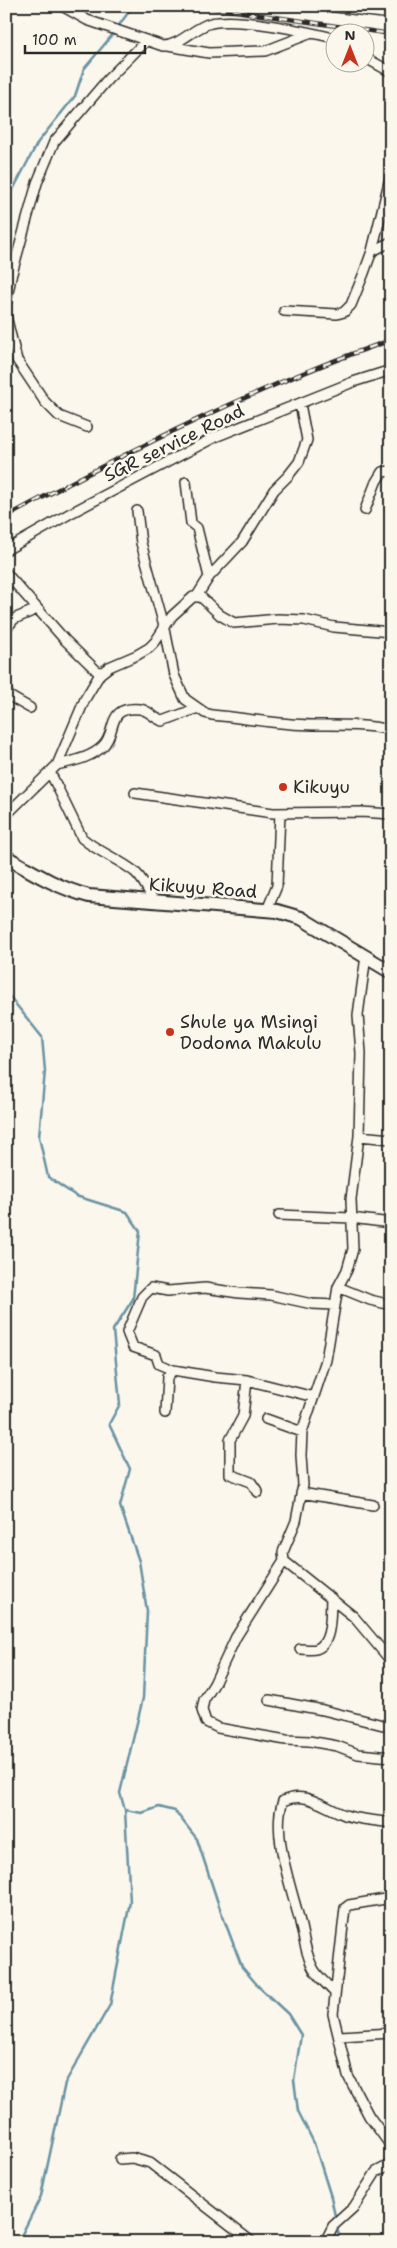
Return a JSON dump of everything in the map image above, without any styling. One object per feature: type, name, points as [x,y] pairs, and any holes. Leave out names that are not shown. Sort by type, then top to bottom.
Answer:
[{"type":"main road","name":"Kikuyu Road","points":[[6,857],[42,878],[68,890],[89,896],[267,910],[301,918],[391,972]]},
{"type":"street","points":[[62,6],[87,20],[146,41],[209,54],[265,51],[310,33]]},
{"type":"street","points":[[328,6],[391,14]]},
{"type":"street","points":[[168,46],[194,30],[213,23],[252,23],[324,36]]},
{"type":"street","points":[[6,304],[11,277],[37,183],[54,142],[108,79],[146,41]]},
{"type":"street","points":[[374,63],[391,72]]},
{"type":"street","points":[[284,311],[337,314],[344,312],[351,305],[372,251],[391,174]]},
{"type":"street","points":[[372,251],[391,242]]},
{"type":"street","points":[[6,316],[17,360],[45,402],[58,416],[87,427]]},
{"type":"street","name":"SGR service Road","points":[[6,550],[69,514],[215,438],[353,382],[391,370]]},
{"type":"street","points":[[6,815],[53,768],[85,699],[100,674],[118,662],[144,651],[155,642],[185,603],[197,596],[209,577],[242,542],[274,490],[299,462],[307,440],[300,404]]},
{"type":"street","points":[[365,510],[382,472],[391,471]]},
{"type":"street","points":[[186,482],[191,523],[197,528],[209,577]]},
{"type":"street","points":[[137,512],[141,543],[165,629],[174,675],[185,699],[212,715],[312,725],[371,727],[391,730]]},
{"type":"street","points":[[6,573],[37,609],[100,674]]},
{"type":"street","points":[[197,596],[210,604],[220,615],[234,623],[278,619],[304,620],[343,628],[391,632]]},
{"type":"street","points":[[6,629],[14,619],[37,609]]},
{"type":"street","points":[[6,690],[9,696],[30,708]]},
{"type":"street","points":[[53,768],[86,757],[97,751],[105,744],[113,720],[122,711],[130,709],[145,710],[163,722],[198,708]]},
{"type":"street","points":[[53,768],[82,838],[90,845],[135,872],[142,880],[154,902]]},
{"type":"street","points":[[135,793],[280,813],[361,812],[391,814]]},
{"type":"street","points":[[267,910],[278,886],[280,813]]},
{"type":"street","points":[[366,956],[358,1015],[361,1053],[359,1136],[351,1199],[353,1249],[347,1270],[338,1287],[326,1360],[302,1432],[301,1493],[296,1521],[283,1552],[284,1561],[236,1637],[214,1684],[204,1700],[202,1710],[206,1722],[218,1728],[286,1740],[309,1741],[337,1746],[358,1754],[391,1757]]},
{"type":"street","points":[[359,1136],[391,1140]]},
{"type":"street","points":[[279,1215],[351,1218],[391,1223]]},
{"type":"street","points":[[338,1287],[370,1300],[391,1305]]},
{"type":"street","points":[[314,1397],[248,1380],[215,1378],[173,1370],[159,1364],[156,1355],[133,1348],[127,1332],[142,1297],[151,1288],[168,1291],[206,1288],[271,1295],[312,1304],[335,1305]]},
{"type":"street","points":[[165,1413],[167,1377],[173,1370]]},
{"type":"street","points":[[248,1380],[243,1416],[230,1440],[230,1474],[250,1482],[258,1492]]},
{"type":"street","points":[[266,1419],[302,1432]]},
{"type":"street","points":[[301,1493],[373,1505]]},
{"type":"street","points":[[284,1561],[354,1618],[391,1661]]},
{"type":"street","points":[[300,1650],[315,1650],[323,1646],[328,1636],[331,1598]]},
{"type":"street","points":[[269,1700],[323,1710],[391,1727]]},
{"type":"street","points":[[334,1992],[312,1967],[306,1949],[285,1865],[279,1818],[280,1809],[283,1802],[292,1797],[304,1798],[320,1802],[344,1814],[391,1823]]},
{"type":"street","points":[[391,1898],[349,1905],[345,1908],[342,1952],[334,1992],[333,2014],[340,2036],[348,2076],[369,2116],[391,2146]]},
{"type":"street","points":[[340,2036],[391,2033]]},
{"type":"street","points":[[120,2159],[142,2159],[154,2166],[252,2242]]},
{"type":"street","points":[[323,2242],[333,2226],[354,2207],[376,2172],[391,2164]]},
{"type":"waterway","points":[[117,28],[133,6]]},
{"type":"waterway","points":[[6,203],[38,142],[75,96],[84,69],[114,33]]},
{"type":"waterway","points":[[6,992],[42,1037],[45,1071],[39,1137],[48,1177],[76,1196],[127,1212],[140,1231],[133,1299],[113,1330],[120,1404],[109,1424],[130,1469],[120,1506],[139,1561],[147,1611],[143,1698],[120,1793],[125,1810],[142,1813],[159,1807],[175,1811],[197,1839],[242,1967],[259,1987],[288,2014],[301,2035],[294,2080],[298,2111],[314,2143],[331,2197],[336,2221]]},
{"type":"waterway","points":[[18,2242],[41,2196],[65,2083],[110,2005],[130,1902],[125,1810]]},
{"type":"waterway","points":[[337,2226],[340,2242]]},
{"type":"railway","points":[[201,6],[391,34]]},
{"type":"railway","points":[[6,517],[195,421],[292,378],[391,340]]},
{"type":"place","name":"Kikuyu","points":[[283,787]]},
{"type":"place","name":"Shule ya Msingi Dodoma Makulu","points":[[170,1032]]}]
